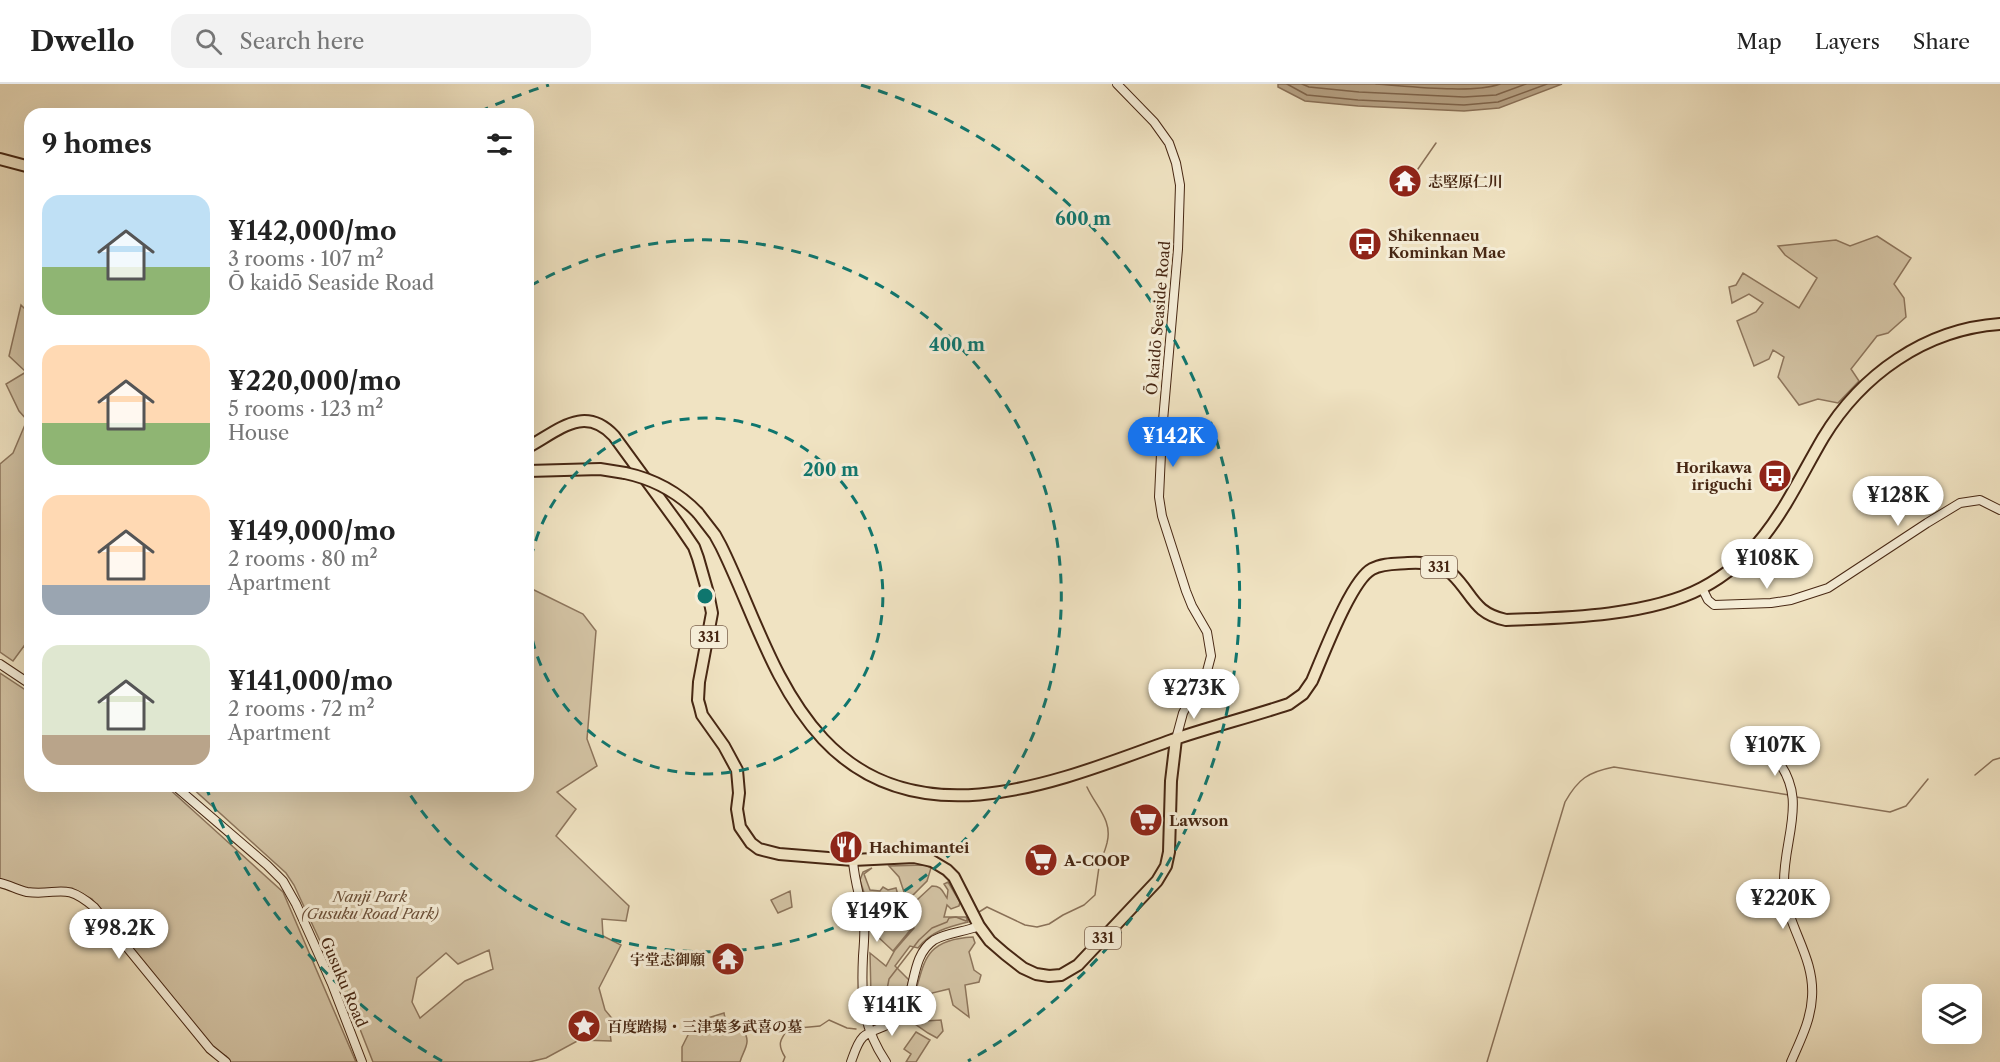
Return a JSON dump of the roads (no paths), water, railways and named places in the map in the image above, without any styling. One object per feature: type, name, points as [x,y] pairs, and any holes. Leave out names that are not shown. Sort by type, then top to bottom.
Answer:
[{"type":"highway","points":[[0,159],[24,165]]},
{"type":"highway","name":"331","points":[[534,471],[600,469],[625,473],[646,478],[664,486],[689,504],[715,535],[768,652],[792,698],[827,743],[864,773],[909,790],[948,796],[1009,791],[1059,779],[1289,704],[1303,694],[1312,681],[1358,581],[1372,569],[1385,565],[1424,563],[1436,566],[1451,573],[1472,600],[1487,614],[1506,620],[1639,609],[1702,588],[1740,561],[1771,528],[1838,415],[1875,375],[1925,343],[1946,335],[2000,324]]},
{"type":"highway","name":"331","points":[[534,443],[569,423],[580,421],[602,424],[614,436],[694,547],[712,613],[699,682],[698,700],[702,715],[724,746],[737,770],[737,809],[740,827],[750,843],[759,849],[853,860],[914,857],[932,861],[947,870],[954,878],[990,941],[1023,968],[1036,974],[1061,975],[1078,965],[1152,886],[1166,866],[1169,852],[1171,781],[1176,739]]},
{"type":"street","name":"Ō kaidō Seaside Road","points":[[1117,84],[1162,132],[1169,143],[1176,163],[1180,186],[1178,249],[1162,432],[1159,496],[1162,516],[1186,591],[1207,632],[1211,656],[1206,675],[1184,713],[1176,739]]},
{"type":"street","points":[[1702,588],[1707,600],[1714,604],[1771,603],[1791,600],[1828,588],[1960,503],[1980,500],[2000,510]]},
{"type":"street","points":[[0,664],[24,680]]},
{"type":"street","points":[[1774,756],[1785,768],[1793,787],[1794,800],[1785,861],[1785,891],[1787,905],[1809,966],[1812,995],[1808,1020],[1791,1062]]},
{"type":"street","name":"Gusuku Road","points":[[182,792],[283,881],[296,904],[332,984],[362,1062]]},
{"type":"street","points":[[853,860],[854,879],[864,919],[865,1019],[886,1062]]},
{"type":"street","points":[[0,883],[24,891],[73,892],[94,907],[210,1049],[226,1062]]},
{"type":"street","points":[[851,1062],[861,1040],[899,1016],[917,964],[928,945],[976,919]]},
{"type":"water","points":[[1278,84],[1562,84],[1499,108],[1464,111],[1305,101],[1278,87]]},
{"type":"waterway","points":[[1411,179],[1436,143]]},
{"type":"waterway","points":[[1975,775],[1993,760],[2000,758]]},
{"type":"waterway","points":[[1487,1062],[1565,802],[1579,782],[1590,774],[1614,767],[1789,795]]},
{"type":"waterway","points":[[1796,797],[1890,812],[1906,806],[1928,779]]},
{"type":"waterway","points":[[979,912],[987,907],[1025,925],[1037,927],[1049,924],[1084,905],[1095,895],[1100,860],[1107,843],[1108,827],[1087,787]]},
{"type":"waterway","points":[[872,1012],[885,1000],[889,979],[919,940],[932,928],[947,922],[949,918],[956,917],[966,921],[970,918]]},
{"type":"waterway","points":[[783,1062],[785,1057],[780,1042],[788,1029],[820,1026],[829,1020],[847,1028],[856,1029]]},
{"type":"place","name":"志堅原仁川","points":[[1405,181]]},
{"type":"place","name":"Shikennaeu Kominkan Mae","points":[[1365,244]]},
{"type":"place","name":"Horikawa iriguchi","points":[[1775,476]]},
{"type":"place","name":"Lawson","points":[[1146,820]]},
{"type":"place","name":"Hachimantei","points":[[846,847]]},
{"type":"place","name":"A-COOP","points":[[1041,860]]},
{"type":"place","name":"宇堂志御願","points":[[728,959]]},
{"type":"place","name":"百度踏揚・三津葉多武喜の墓","points":[[584,1026]]},
{"type":"park label","name":"Nanji Park (Gusuku Road Park)","points":[[370,904]]}]
